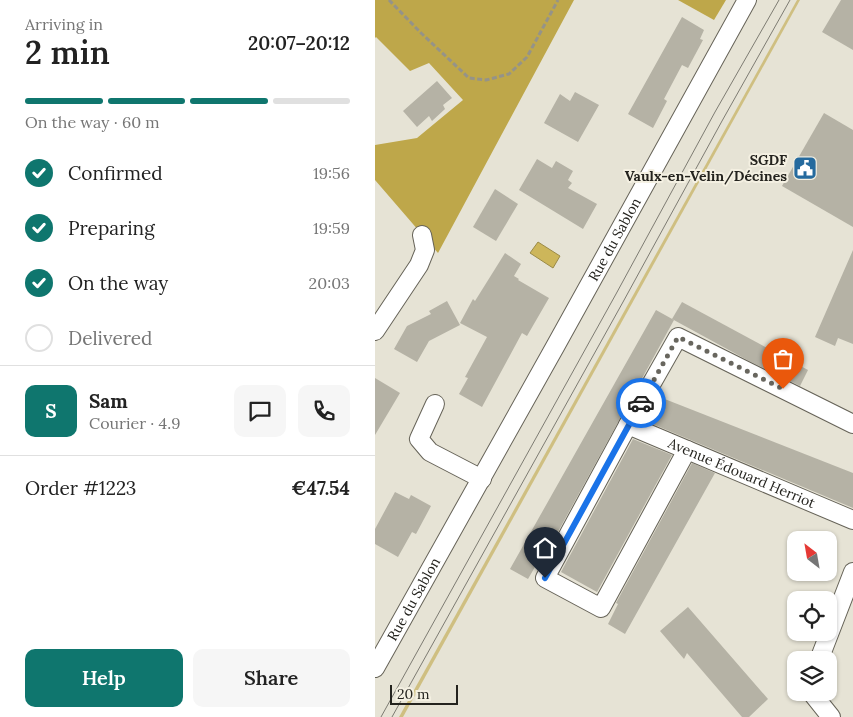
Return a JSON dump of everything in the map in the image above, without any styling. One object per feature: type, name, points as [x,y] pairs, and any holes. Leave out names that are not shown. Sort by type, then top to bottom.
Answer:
[{"type":"street","name":"Rue du Sablon","points":[[375,668],[747,0]]},
{"type":"street","points":[[375,331],[419,265],[425,250],[422,235]]},
{"type":"street","points":[[687,450],[601,608],[545,578],[678,337],[853,424]]},
{"type":"street","points":[[435,404],[419,439],[430,452],[481,479]]},
{"type":"street","name":"Avenue Édouard Herriot","points":[[628,425],[853,520]]},
{"type":"street","points":[[822,651],[853,572]]},
{"type":"street","points":[[818,701],[831,717]]},
{"type":"path","points":[[389,0],[469,78],[486,80],[509,74],[527,57],[559,0]]},
{"type":"shaded area","points":[[375,0],[574,0],[438,253],[375,180],[375,145],[417,138],[463,100],[429,63],[410,71],[375,38]]},
{"type":"shaded area","points":[[678,0],[726,0],[714,20]]},
{"type":"shaded area","points":[[797,0],[800,0],[403,717],[399,717]]},
{"type":"shaded area","points":[[538,242],[560,256],[553,268],[530,253]]},
{"type":"building","points":[[841,0],[853,0],[853,50],[822,32]]},
{"type":"building","points":[[682,17],[704,30],[700,39],[703,40],[688,68],[682,65],[664,99],[667,101],[653,128],[628,114]]},
{"type":"building","points":[[437,81],[452,98],[443,105],[445,109],[432,121],[429,116],[417,127],[403,111]]},
{"type":"building","points":[[575,92],[599,105],[578,142],[544,123],[560,94],[570,101]]},
{"type":"building","points":[[824,113],[853,130],[853,227],[782,186]]},
{"type":"building","points":[[537,159],[552,168],[556,161],[573,171],[568,180],[572,183],[568,188],[597,204],[583,229],[519,190]]},
{"type":"building","points":[[495,189],[518,204],[496,241],[473,227]]},
{"type":"building","points":[[853,250],[853,344],[838,338],[835,346],[815,337]]},
{"type":"building","points":[[505,253],[521,264],[514,276],[549,298],[527,336],[522,333],[482,407],[459,394],[468,378],[465,377],[487,337],[460,323],[473,299],[475,301]]},
{"type":"building","points":[[447,301],[460,325],[429,341],[417,362],[394,349],[407,326],[431,314],[429,311]]},
{"type":"building","points":[[682,302],[808,370],[800,386],[749,361],[672,319]]},
{"type":"building","points":[[656,310],[674,320],[542,561],[539,560],[528,579],[510,569]]},
{"type":"building","points":[[375,378],[400,393],[375,435]]},
{"type":"building","points":[[657,396],[853,473],[853,508],[643,420]]},
{"type":"building","points":[[633,439],[672,455],[597,592],[561,572]]},
{"type":"building","points":[[692,463],[715,473],[625,634],[608,624],[618,604],[616,603]]},
{"type":"building","points":[[395,492],[409,499],[411,495],[431,506],[416,534],[412,532],[398,557],[375,544],[375,529]]},
{"type":"building","points":[[688,607],[768,699],[749,717],[742,717],[687,653],[684,659],[660,631]]},
{"type":"tram line","points":[[381,717],[715,112],[779,0]]},
{"type":"tram line","points":[[392,717],[790,0]]},
{"type":"way so far","points":[[641,403],[678,337],[783,389]]},
{"type":"place","name":"SGDF Vaulx-en-Velin/Décines","points":[[805,168]]},
{"type":"route","points":[[545,578],[641,403]]}]
